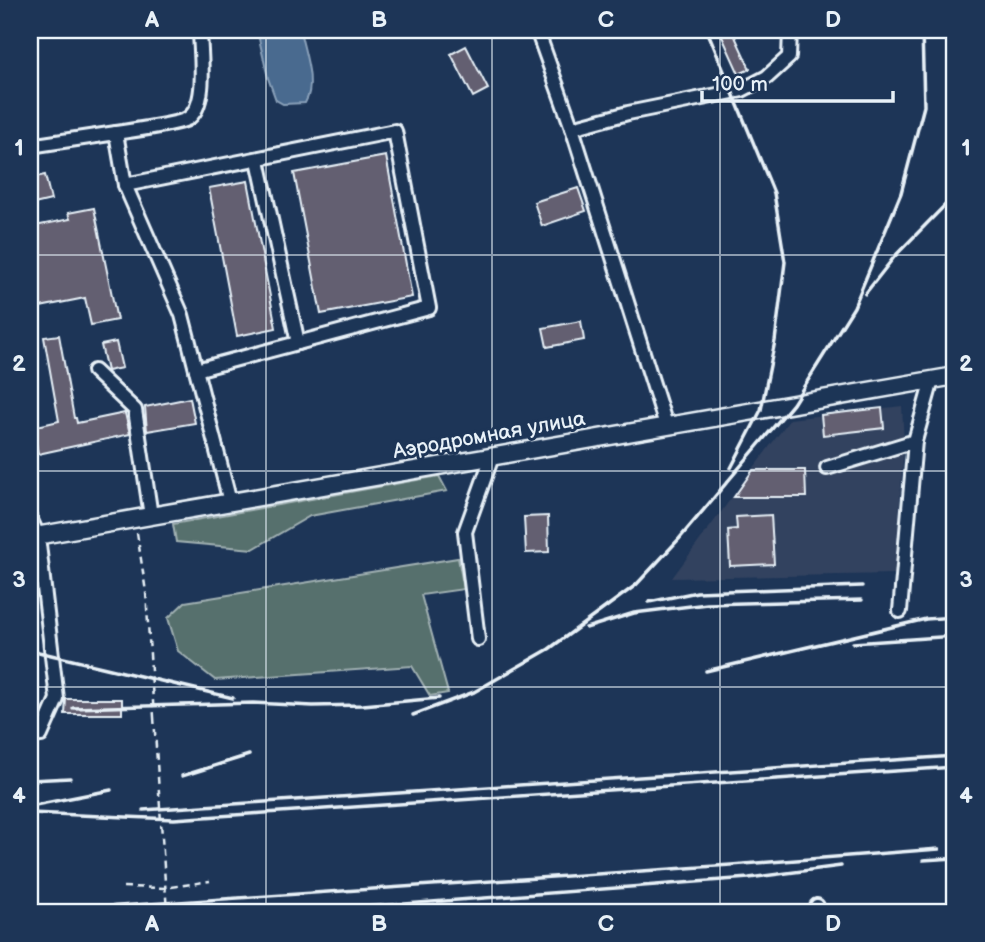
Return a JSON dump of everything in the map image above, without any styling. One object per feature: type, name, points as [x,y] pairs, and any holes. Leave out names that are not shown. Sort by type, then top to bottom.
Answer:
[{"type":"main road","name":"Аэродромная улица","points":[[34,536],[955,376]]},
{"type":"lane","points":[[30,146],[187,120],[197,107],[201,88],[200,30]]},
{"type":"lane","points":[[537,30],[572,128],[666,425]]},
{"type":"lane","points":[[572,128],[628,113],[742,90],[767,77],[789,57],[790,30]]},
{"type":"lane","points":[[125,186],[395,131],[429,308],[196,370]]},
{"type":"lane","points":[[116,133],[125,186],[182,315],[230,502]]},
{"type":"lane","points":[[258,160],[298,343]]},
{"type":"lane","points":[[94,371],[135,410],[143,517]]},
{"type":"lane","points":[[900,611],[915,441],[932,380]]},
{"type":"lane","points":[[827,468],[915,441]]},
{"type":"lane","points":[[478,639],[466,532],[492,457]]},
{"type":"lane","points":[[30,518],[57,699],[41,735],[30,736]]},
{"type":"path","points":[[143,517],[167,912]]},
{"type":"path","points":[[123,887],[165,888],[210,881]]},
{"type":"path","points":[[183,912],[212,908]]},
{"type":"shaded area","points":[[257,30],[300,30],[310,77],[305,103],[283,104],[276,100]]},
{"type":"shaded area","points":[[902,406],[904,444],[895,574],[672,578],[790,419]]},
{"type":"green space","points":[[439,476],[447,491],[310,516],[253,549],[176,542],[173,524]]},
{"type":"green space","points":[[458,558],[464,589],[421,595],[448,693],[430,696],[412,666],[215,680],[178,651],[168,618],[185,602]]},
{"type":"building","points":[[732,30],[750,69],[739,74],[720,32]]},
{"type":"building","points":[[466,46],[488,89],[473,97],[451,54]]},
{"type":"building","points":[[386,156],[412,297],[321,314],[294,173]]},
{"type":"building","points":[[45,175],[51,200],[30,205],[30,178]]},
{"type":"building","points":[[248,181],[276,328],[237,336],[209,188]]},
{"type":"building","points":[[578,188],[586,211],[542,226],[534,202]]},
{"type":"building","points":[[94,208],[117,320],[91,325],[85,298],[35,308],[30,281],[30,227],[70,219],[68,213]]},
{"type":"building","points":[[581,321],[584,340],[547,347],[543,328]]},
{"type":"building","points":[[59,335],[77,423],[125,413],[130,434],[38,454],[33,427],[59,421],[44,337]]},
{"type":"building","points":[[116,342],[122,368],[107,371],[101,345]]},
{"type":"building","points":[[190,398],[195,423],[147,431],[145,407]]},
{"type":"building","points":[[882,408],[884,428],[823,435],[821,415]]},
{"type":"building","points":[[753,470],[805,470],[806,497],[734,497]]},
{"type":"building","points":[[771,515],[774,564],[730,566],[728,530],[737,529],[736,517]]},
{"type":"building","points":[[548,516],[549,552],[526,553],[524,517]]},
{"type":"building","points":[[66,699],[122,699],[122,714],[65,714]]},
{"type":"railway","points":[[707,30],[774,193],[785,262],[775,341],[761,410],[731,468]]},
{"type":"railway","points":[[413,715],[474,692],[549,649],[636,585],[679,539],[793,404],[854,307],[901,193],[924,106],[922,30]]},
{"type":"railway","points":[[865,294],[895,256],[955,195]]},
{"type":"railway","points":[[649,602],[697,592],[862,586]]},
{"type":"railway","points":[[586,628],[634,613],[707,604],[862,600]]},
{"type":"railway","points":[[706,671],[926,619],[955,617]]},
{"type":"railway","points":[[853,643],[955,636]]},
{"type":"railway","points":[[30,650],[233,698]]},
{"type":"railway","points":[[73,708],[253,703],[363,705],[439,698]]},
{"type":"railway","points":[[182,776],[249,755]]},
{"type":"railway","points":[[143,810],[955,756]]},
{"type":"railway","points":[[30,813],[174,819],[955,767]]},
{"type":"railway","points":[[30,780],[70,778]]},
{"type":"railway","points":[[30,806],[111,790]]},
{"type":"railway","points":[[30,912],[939,849]]},
{"type":"railway","points":[[923,860],[955,858]]},
{"type":"railway","points":[[298,912],[749,878],[841,866]]}]
